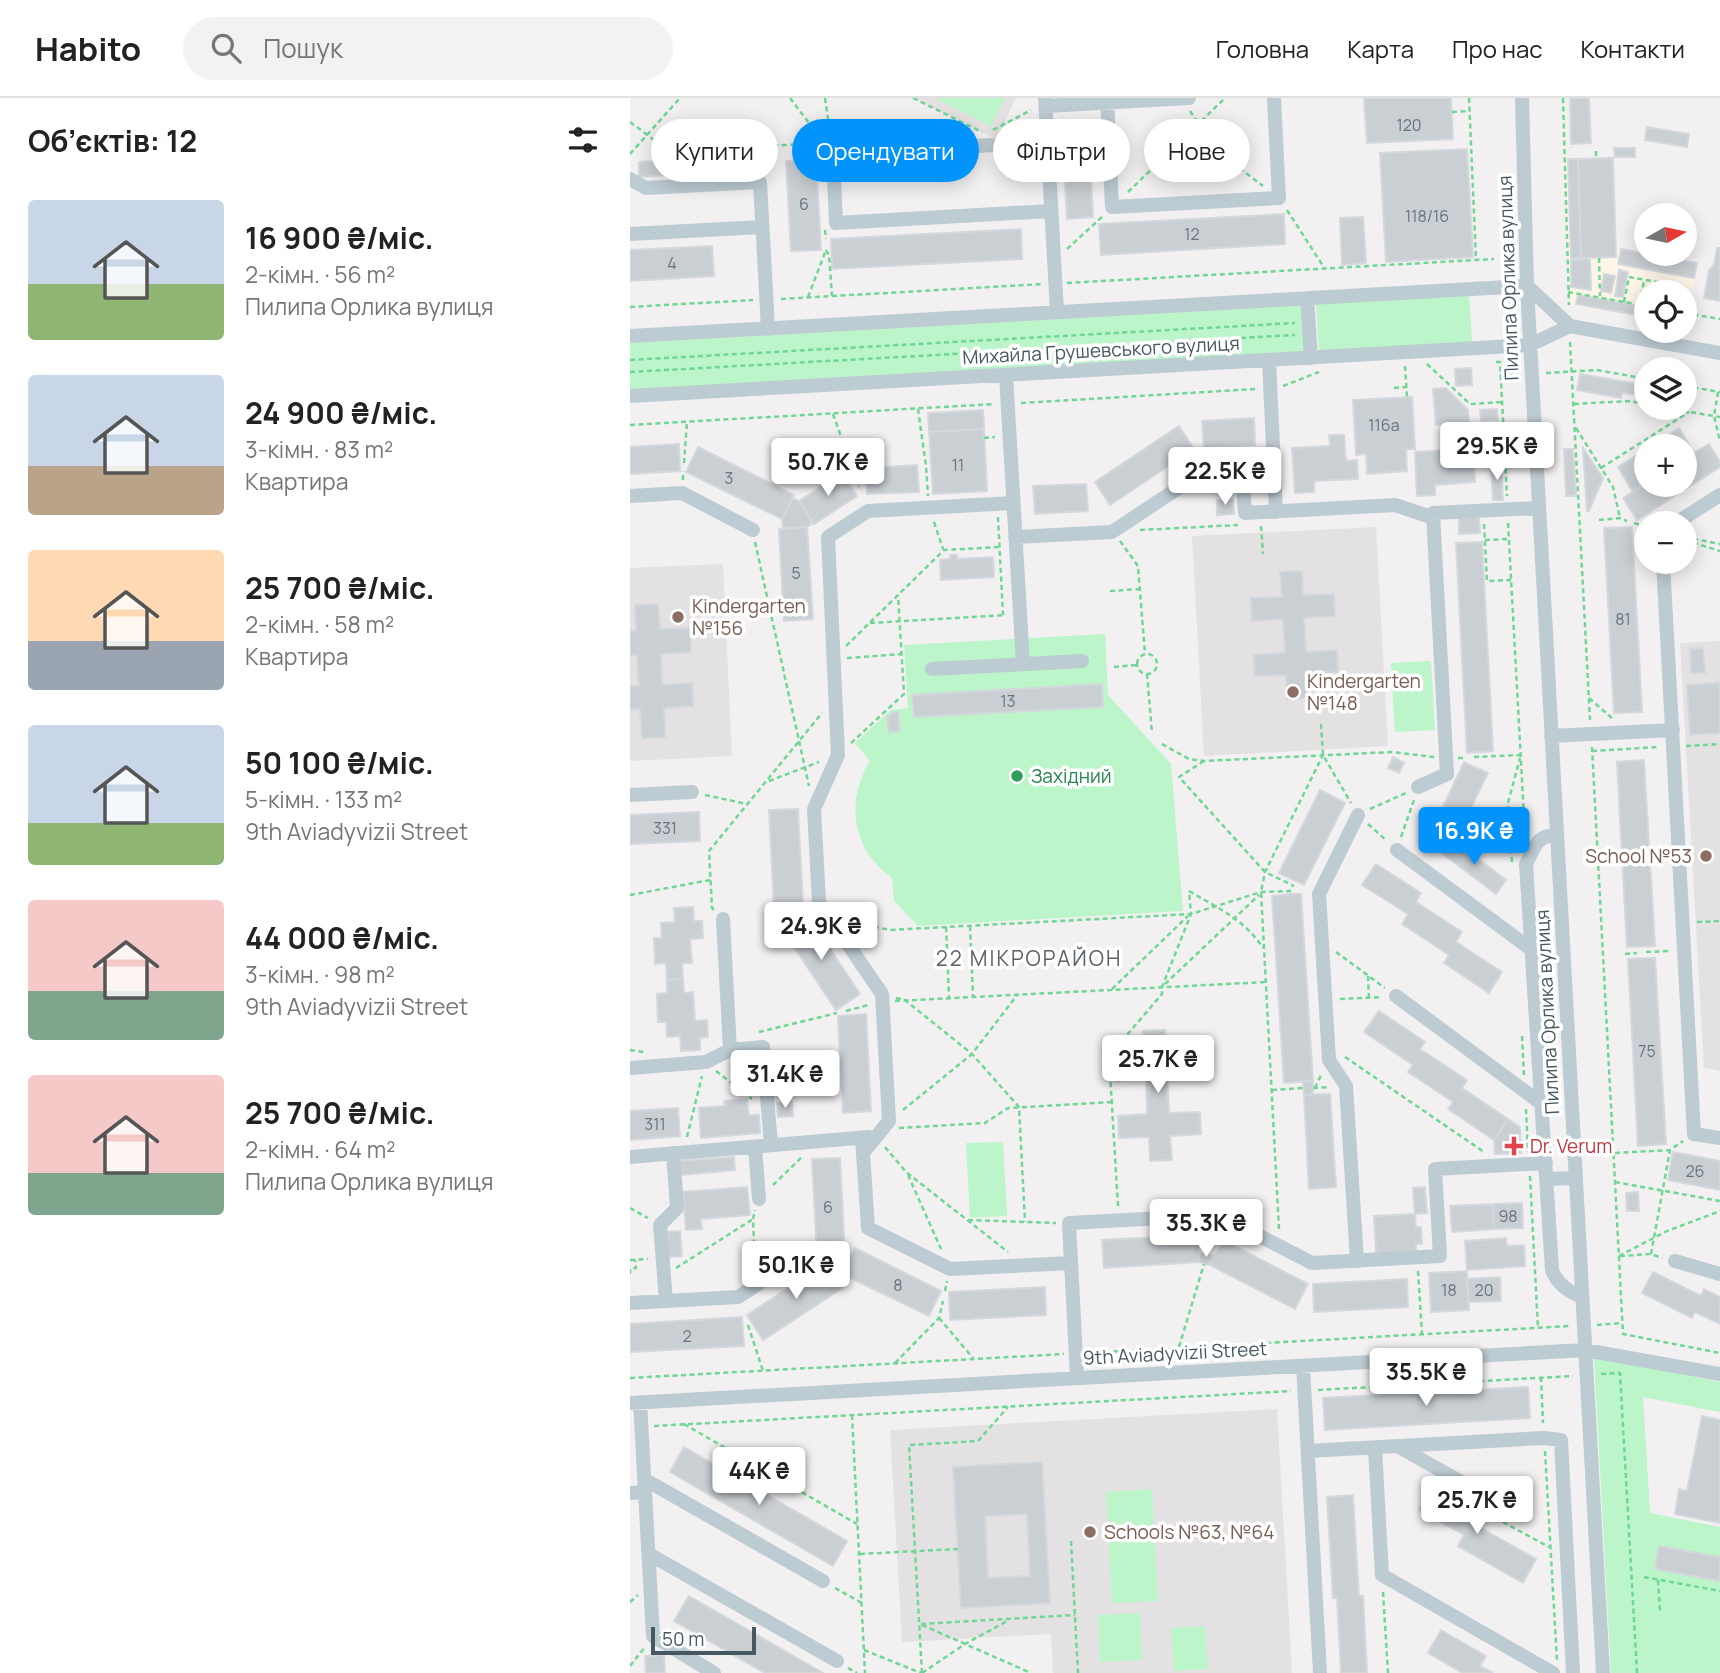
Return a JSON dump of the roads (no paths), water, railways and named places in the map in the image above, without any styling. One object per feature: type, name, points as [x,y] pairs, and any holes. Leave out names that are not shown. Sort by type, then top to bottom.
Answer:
[{"type":"street","points":[[1045,102],[1189,98]]},
{"type":"street","points":[[1107,100],[1112,207],[1279,198],[1273,98]]},
{"type":"street","name":"Пилипа Орлика вулиця","points":[[1522,98],[1530,345],[1603,1673]]},
{"type":"street","points":[[993,145],[833,154],[836,223],[1051,211]]},
{"type":"street","points":[[630,179],[646,188],[760,182],[768,329]]},
{"type":"street","points":[[1050,182],[1057,312]]},
{"type":"street","points":[[630,234],[762,227]]},
{"type":"street","points":[[1527,286],[1570,334],[1720,353]]},
{"type":"street","name":"Михайла Грушевського вулиця","points":[[630,337],[1527,286]]},
{"type":"street","points":[[1307,298],[1311,358]]},
{"type":"street","name":"Михайла Грушевського вулиця","points":[[630,396],[1530,345],[1570,334]]},
{"type":"street","points":[[1269,360],[1276,512]]},
{"type":"street","points":[[1006,375],[1023,664]]},
{"type":"street","points":[[1015,537],[1112,532],[1210,467],[1242,465],[1245,513],[1395,505],[1434,518]]},
{"type":"street","points":[[630,496],[682,493],[753,530]]},
{"type":"street","points":[[1695,511],[1720,495]]},
{"type":"street","points":[[1013,503],[867,511],[828,537],[838,755],[814,809],[819,902],[883,994],[868,1228],[950,1269],[1071,1262]]},
{"type":"street","points":[[1418,787],[1447,774],[1433,513],[1539,508]]},
{"type":"street","points":[[1664,574],[1695,1134],[1720,1138]]},
{"type":"street","points":[[932,669],[1082,661]]},
{"type":"street","points":[[1551,736],[1672,730]]},
{"type":"street","points":[[630,794],[692,792]]},
{"type":"street","points":[[1357,1261],[1346,1086],[1329,1060],[1319,894],[1358,815]]},
{"type":"street","points":[[1557,835],[1544,836],[1539,840],[1526,864],[1552,1270],[1561,1284],[1582,1297]]},
{"type":"street","points":[[1397,850],[1532,950]]},
{"type":"street","points":[[723,919],[730,1050]]},
{"type":"street","points":[[1396,996],[1542,1104]]},
{"type":"street","points":[[630,1068],[706,1062],[730,1050],[763,1047],[771,1145]]},
{"type":"street","points":[[630,1157],[875,1136]]},
{"type":"street","points":[[755,1147],[759,1199]]},
{"type":"street","points":[[666,1301],[660,1225],[677,1208],[678,1153]]},
{"type":"street","points":[[1077,1378],[1069,1223],[1219,1215],[1312,1263],[1440,1256],[1435,1169],[1546,1163]]},
{"type":"street","points":[[1547,1179],[1575,1178]]},
{"type":"street","points":[[630,1303],[738,1297],[797,1259]]},
{"type":"street","points":[[1675,1261],[1720,1274]]},
{"type":"street","name":"9th Aviadyvizii Street","points":[[635,1402],[1585,1350],[1720,1374]]},
{"type":"street","points":[[1303,1366],[1320,1673]]},
{"type":"street","points":[[635,1402],[641,1427],[640,1488],[649,1554],[653,1636],[714,1673]]},
{"type":"street","points":[[1308,1451],[1544,1438],[1561,1440],[1573,1673]]},
{"type":"street","points":[[1398,1447],[1490,1498],[1491,1515]]},
{"type":"street","points":[[1375,1448],[1382,1575],[1555,1673]]},
{"type":"street","points":[[640,1488],[823,1581]]},
{"type":"street","points":[[649,1554],[837,1661]]},
{"type":"street","points":[[686,1656],[687,1673]]},
{"type":"place","name":"Kindergarten №156","points":[[678,617]]},
{"type":"place","name":"Kindergarten №148","points":[[1293,692]]},
{"type":"place","name":"Західний","points":[[1017,776]]},
{"type":"place","name":"School №53","points":[[1706,856]]},
{"type":"place","name":"Dr. Verum","points":[[1514,1146]]},
{"type":"place","name":"Schools №63, №64","points":[[1090,1532]]},
{"type":"district","name":"22 МІКРОРАЙОН","points":[[1029,958]]}]
